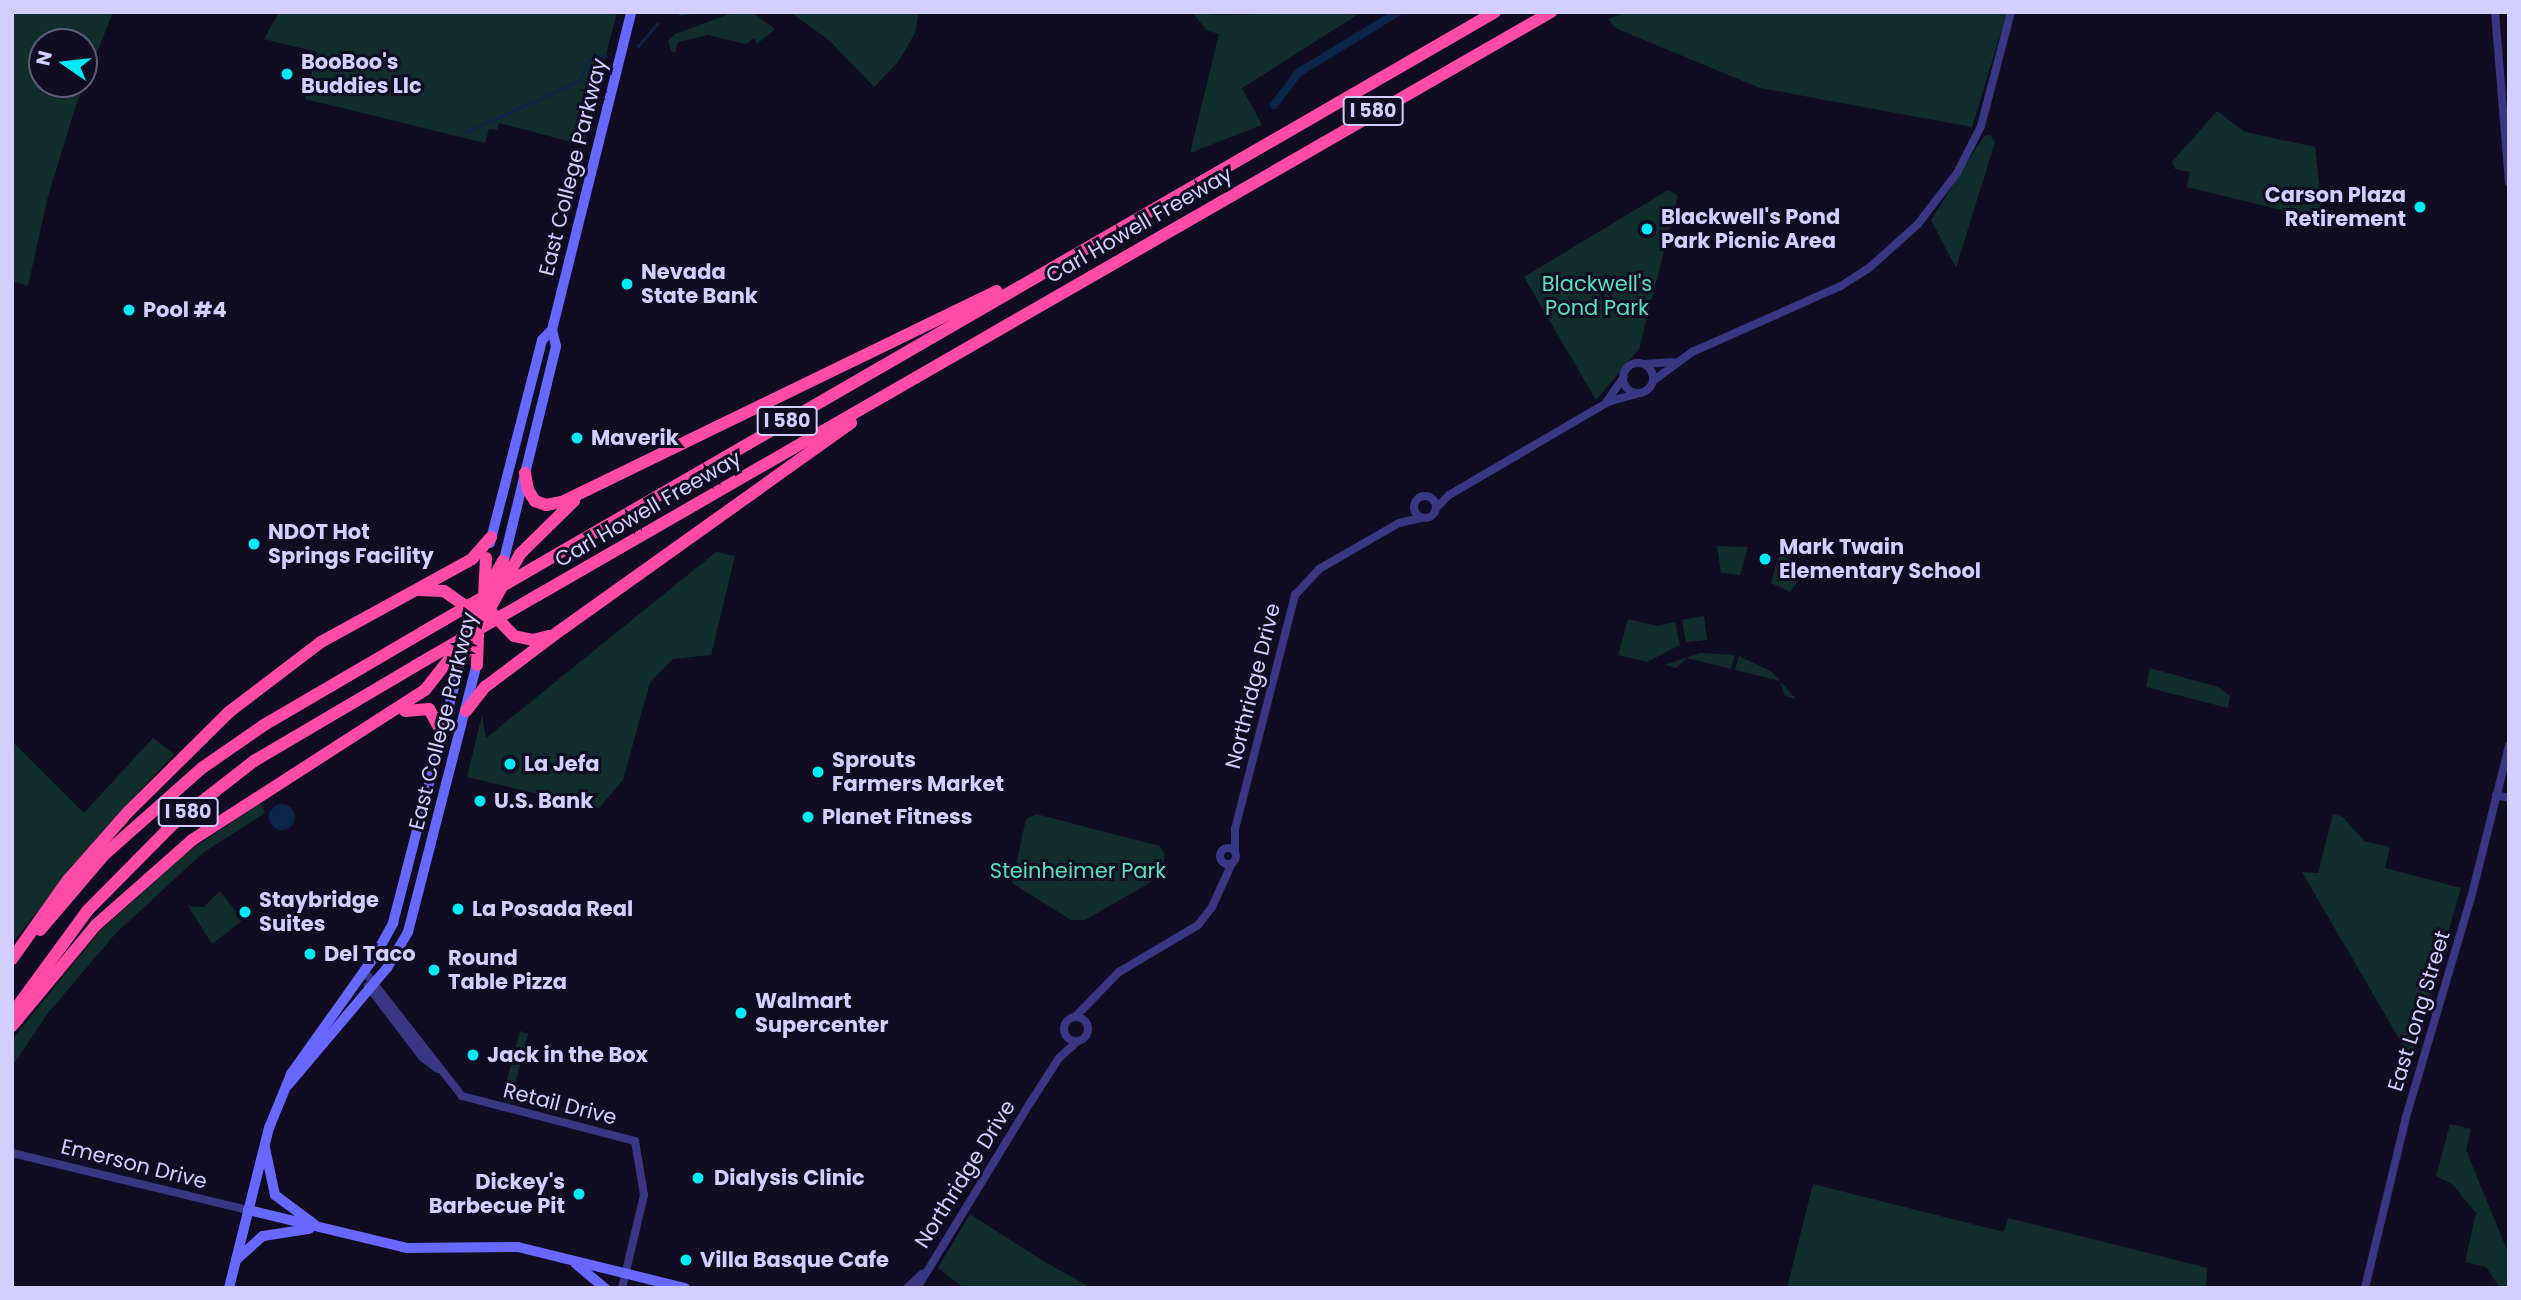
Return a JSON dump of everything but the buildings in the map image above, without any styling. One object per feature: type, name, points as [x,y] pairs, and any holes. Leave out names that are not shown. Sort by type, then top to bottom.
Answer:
[{"type":"highway","name":"Carl Howell Freeway","points":[[12,968],[105,854],[202,768],[264,725],[1495,12]]},
{"type":"highway","name":"Carl Howell Freeway","points":[[12,1015],[88,910],[173,824],[254,761],[1007,323],[1551,12]]},
{"type":"highway","points":[[525,473],[529,493],[544,505],[592,489],[1004,288],[1027,282]]},
{"type":"highway","points":[[466,711],[485,687],[558,632],[844,427],[1007,323]]},
{"type":"highway","points":[[12,1026],[87,935],[183,847],[249,799],[388,717],[440,674],[537,533],[592,489]]},
{"type":"highway","points":[[12,959],[68,880],[200,738],[304,654],[472,559],[491,537]]},
{"type":"highway","points":[[486,558],[489,603],[505,630],[523,639],[558,632]]},
{"type":"highway","points":[[489,603],[503,561]]},
{"type":"highway","points":[[411,593],[427,589],[450,593],[468,608],[474,624],[477,665]]},
{"type":"highway","points":[[460,662],[474,624]]},
{"type":"highway","points":[[388,717],[425,707],[437,716],[442,732]]},
{"type":"main road","name":"East College Parkway","points":[[503,561],[556,346],[552,330],[631,12]]},
{"type":"main road","name":"East College Parkway","points":[[474,624],[491,537],[542,340],[552,330]]},
{"type":"main road","name":"East College Parkway","points":[[288,1085],[397,953],[412,921],[466,711],[489,603]]},
{"type":"main road","name":"East College Parkway","points":[[229,1288],[265,1144],[288,1085],[301,1057],[364,971],[398,907],[460,662]]},
{"type":"main road","points":[[265,1144],[275,1195],[320,1228]]},
{"type":"main road","points":[[248,1210],[407,1248],[518,1247],[685,1288]]},
{"type":"main road","points":[[236,1261],[263,1236],[320,1228]]},
{"type":"main road","points":[[570,1260],[605,1288]]},
{"type":"street","points":[[1449,495],[1420,497],[1414,506],[1422,518],[1432,516],[1449,495],[1603,405],[1639,393],[1677,360],[1841,286],[1869,268],[1918,224],[1957,173],[1981,126],[2011,12]]},
{"type":"street","points":[[2495,12],[2509,182]]},
{"type":"street","points":[[1603,405],[1629,367],[1677,360]]},
{"type":"street","points":[[1641,364],[1651,371],[1653,381]]},
{"type":"street","points":[[1624,377],[1628,388],[1639,393]]},
{"type":"street","points":[[1430,497],[1436,508]]},
{"type":"street","name":"Northridge Drive","points":[[1399,523],[1414,506]]},
{"type":"street","name":"Northridge Drive","points":[[1220,887],[1225,848],[1235,829],[1295,595],[1319,569],[1399,523],[1422,518]]},
{"type":"street","name":"East Long Street","points":[[2365,1288],[2406,1117],[2471,898],[2509,746]]},
{"type":"street","points":[[2496,795],[2509,798]]},
{"type":"street","name":"Northridge Drive","points":[[1059,1058],[1065,1023],[1092,1002],[1119,972],[1198,925],[1232,863],[1235,829]]},
{"type":"street","points":[[1225,848],[1235,851]]},
{"type":"street","points":[[1222,860],[1232,863]]},
{"type":"street","name":"Retail Drive","points":[[364,971],[372,986],[432,1053],[438,1069],[456,1091],[474,1101],[635,1141],[644,1195],[625,1273]]},
{"type":"street","name":"Northridge Drive","points":[[918,1288],[924,1272],[1059,1058],[1087,1035],[1092,1002]]},
{"type":"street","points":[[1076,1016],[1088,1025]]},
{"type":"street","points":[[1065,1033],[1078,1041]]},
{"type":"street","name":"Emerson Drive","points":[[12,1153],[248,1210]]},
{"type":"street","name":"Northridge Drive","points":[[907,1288],[924,1272]]},
{"type":"street","points":[[622,1288],[625,1273]]},
{"type":"green space","points":[[12,12],[113,12],[98,50],[98,28],[28,28],[28,98],[79,98],[48,196],[28,286],[12,281]]},
{"type":"green space","points":[[279,12],[617,12],[583,145],[499,123],[497,130],[489,129],[485,143],[305,99],[317,52],[264,39]]},
{"type":"green space","points":[[735,12],[752,12],[775,29],[757,44],[754,38],[746,44],[708,35],[678,42],[675,53],[671,51],[668,41],[675,34]]},
{"type":"green space","points":[[790,12],[919,12],[915,33],[898,62],[874,87],[829,40]]},
{"type":"green space","points":[[1186,12],[1218,15],[1371,12],[1360,13],[1242,88],[1262,125],[1190,153],[1219,34],[1206,30],[1194,14]]},
{"type":"green space","points":[[1627,12],[2007,12],[1972,127],[1760,88],[1615,28],[1608,19]]},
{"type":"green space","points":[[2217,111],[2245,132],[2315,147],[2323,220],[2187,187],[2190,172],[2175,169],[2172,162]]},
{"type":"green space","points":[[1990,135],[1995,142],[1956,268],[1931,220],[1984,136]]},
{"type":"green space","name":"Blackwell's Pond Park","points":[[1668,190],[1678,196],[1639,349],[1596,400],[1524,277]]},
{"type":"green space","points":[[1717,546],[1748,547],[1740,575],[1721,573]]},
{"type":"green space","points":[[716,552],[735,556],[711,655],[673,659],[650,682],[623,780],[599,808],[467,777],[482,715],[486,738]]},
{"type":"green space","points":[[1779,554],[1807,569],[1790,592],[1771,583]]},
{"type":"green space","points":[[1704,616],[1707,640],[1686,642],[1682,620]]},
{"type":"green space","points":[[1628,619],[1657,626],[1675,622],[1680,645],[1647,662],[1618,655]]},
{"type":"green space","points":[[1700,653],[1735,655],[1731,669],[1687,658],[1676,668],[1665,665]]},
{"type":"green space","points":[[1739,656],[1772,672],[1780,681],[1735,670]]},
{"type":"green space","points":[[2150,668],[2218,687],[2230,696],[2228,708],[2146,687]]},
{"type":"green space","points":[[1780,681],[1796,699],[1785,696]]},
{"type":"green space","points":[[153,738],[174,754],[101,833],[12,943],[12,741],[84,813]]},
{"type":"green space","points":[[260,803],[265,813],[204,852],[116,933],[48,1013],[12,1067],[12,1040],[99,932],[182,856]]},
{"type":"green space","name":"Steinheimer Park","points":[[1036,814],[1160,846],[1165,855],[1162,870],[1153,881],[1085,920],[1071,920],[1012,883],[1026,819]]},
{"type":"green space","points":[[2333,814],[2343,817],[2364,841],[2390,847],[2385,868],[2461,888],[2411,1059],[2302,872],[2318,873]]},
{"type":"green space","points":[[220,891],[243,920],[212,944],[188,906],[204,907]]},
{"type":"green space","points":[[520,1031],[528,1034],[510,1104],[502,1099]]},
{"type":"green space","points":[[2450,1124],[2471,1129],[2466,1150],[2509,1255],[2509,1288],[2500,1288],[2486,1267],[2465,1262],[2476,1213],[2452,1184],[2436,1176]]},
{"type":"green space","points":[[1813,1184],[2004,1232],[2008,1218],[2207,1268],[2206,1288],[1787,1288]]},
{"type":"green space","points":[[970,1214],[1043,1261],[1092,1288],[964,1288],[938,1268]]},
{"type":"water","points":[[282,804],[291,808],[295,817],[291,826],[282,830],[273,826],[269,817],[273,808]]},
{"type":"waterway","points":[[680,14],[690,12]]},
{"type":"waterway","points":[[1274,105],[1298,73],[1398,12]]},
{"type":"waterway","points":[[638,46],[657,24]]},
{"type":"waterway","points":[[466,132],[579,81],[588,61],[595,55],[606,56]]},
{"type":"place","name":"BooBoo's Buddies Llc","points":[[287,74]]},
{"type":"place","name":"Carson Plaza Retirement","points":[[2420,207]]},
{"type":"place","name":"Blackwell's Pond Park Picnic Area","points":[[1647,229]]},
{"type":"place","name":"Nevada State Bank","points":[[627,284]]},
{"type":"place","name":"Pool #4","points":[[129,310]]},
{"type":"place","name":"Maverik","points":[[577,438]]},
{"type":"place","name":"NDOT Hot Springs Facility","points":[[254,544]]},
{"type":"place","name":"Mark Twain Elementary School","points":[[1765,559]]},
{"type":"place","name":"La Jefa","points":[[510,764]]},
{"type":"place","name":"Sprouts Farmers Market","points":[[818,772]]},
{"type":"place","name":"U.S. Bank","points":[[480,801]]},
{"type":"place","name":"Planet Fitness","points":[[808,817]]},
{"type":"place","name":"La Posada Real","points":[[458,909]]},
{"type":"place","name":"Staybridge Suites","points":[[245,912]]},
{"type":"place","name":"Del Taco","points":[[310,954]]},
{"type":"place","name":"Round Table Pizza","points":[[434,970]]},
{"type":"place","name":"Walmart Supercenter","points":[[741,1013]]},
{"type":"place","name":"Jack in the Box","points":[[473,1055]]},
{"type":"place","name":"Dialysis Clinic","points":[[698,1178]]},
{"type":"place","name":"Dickey's Barbecue Pit","points":[[579,1194]]},
{"type":"place","name":"Villa Basque Cafe","points":[[686,1260]]}]
